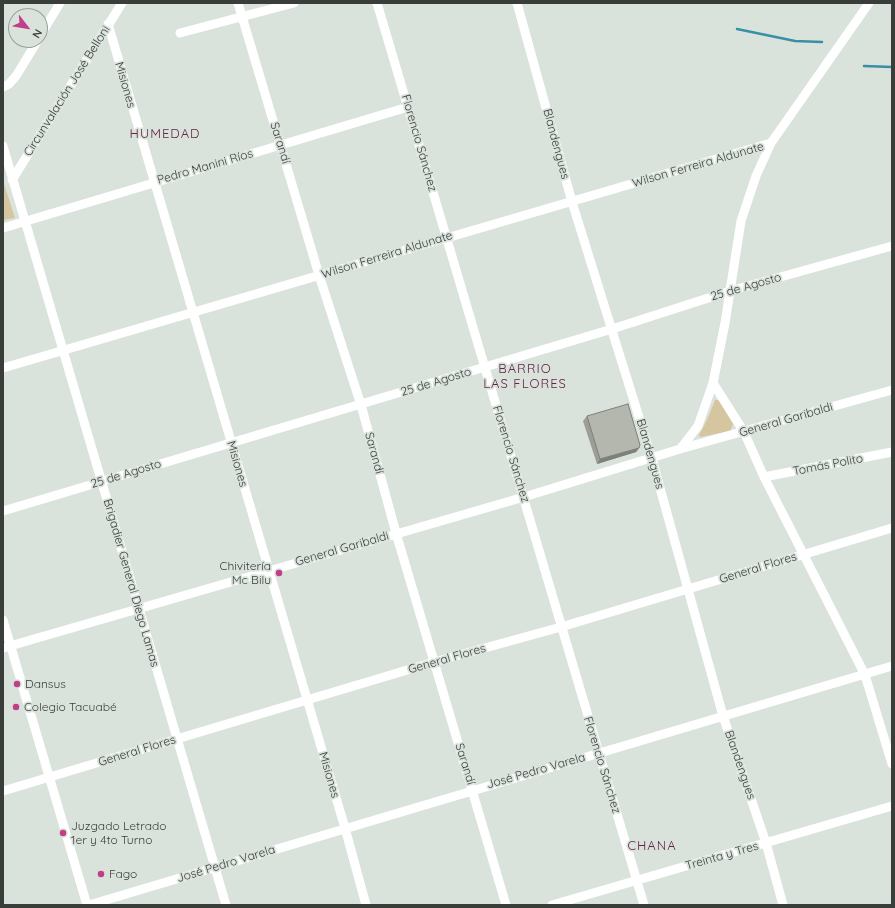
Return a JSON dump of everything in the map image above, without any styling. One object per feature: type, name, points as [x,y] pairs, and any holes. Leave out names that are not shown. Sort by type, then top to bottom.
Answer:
[{"type":"street","points":[[48,23],[60,3]]},
{"type":"street","name":"Circunvalación José Belloni","points":[[12,180],[122,3]]},
{"type":"street","name":"Sarandí","points":[[238,3],[319,276],[361,405],[396,533],[506,905]]},
{"type":"street","points":[[180,34],[294,3]]},
{"type":"street","name":"Florencio Sánchez","points":[[377,3],[644,905]]},
{"type":"street","name":"Blandengues","points":[[517,3],[572,202],[652,459],[723,716],[766,843],[783,905]]},
{"type":"street","points":[[680,449],[698,426],[713,383],[741,221],[756,176],[771,143],[869,3]]},
{"type":"street","name":"Misiones","points":[[108,24],[345,828],[366,905]]},
{"type":"street","points":[[3,87],[9,84],[16,76],[33,48]]},
{"type":"street","name":"Pedro Manini Ríos","points":[[3,228],[408,107]]},
{"type":"street","name":"Wilson Ferreira Aldunate","points":[[3,368],[771,143]]},
{"type":"street","name":"Brigadier General Diego Lamas","points":[[3,146],[24,222],[226,905]]},
{"type":"street","name":"25 de Agosto","points":[[3,510],[361,405],[612,329],[730,291],[892,246]]},
{"type":"street","points":[[713,383],[744,432],[764,477],[865,675],[892,764]]},
{"type":"street","name":"General Garibaldi","points":[[7,646],[524,497],[652,459],[680,449],[892,390]]},
{"type":"street","name":"Tomás Polito","points":[[764,477],[892,452]]},
{"type":"street","name":"General Flores","points":[[3,791],[434,662],[561,627],[892,528]]},
{"type":"street","points":[[3,620],[7,646],[88,905]]},
{"type":"street","name":"José Pedro Varela","points":[[88,905],[892,666]]},
{"type":"street","name":"Treinta y Tres","points":[[552,905],[892,806]]},
{"type":"shaded area","points":[[3,181],[15,218],[3,220]]},
{"type":"shaded area","points":[[715,400],[719,400],[733,424],[732,427],[730,431],[700,437],[699,435]]},
{"type":"building","points":[[628,404],[640,445],[639,448],[600,459],[587,416]]},
{"type":"waterway","points":[[737,29],[795,41],[822,42]]},
{"type":"waterway","points":[[864,66],[892,67]]},
{"type":"place","name":"Chivitería Mc Bilu","points":[[279,573]]},
{"type":"place","name":"Dansus","points":[[17,684]]},
{"type":"place","name":"Colegio Tacuabé","points":[[16,707]]},
{"type":"place","name":"Juzgado Letrado 1er y 4to Turno","points":[[63,833]]},
{"type":"place","name":"Fago","points":[[101,874]]},
{"type":"district","name":"HUMEDAD","points":[[165,134]]},
{"type":"district","name":"BARRIO LAS FLORES","points":[[525,376]]},
{"type":"district","name":"CHANA","points":[[652,846]]}]
